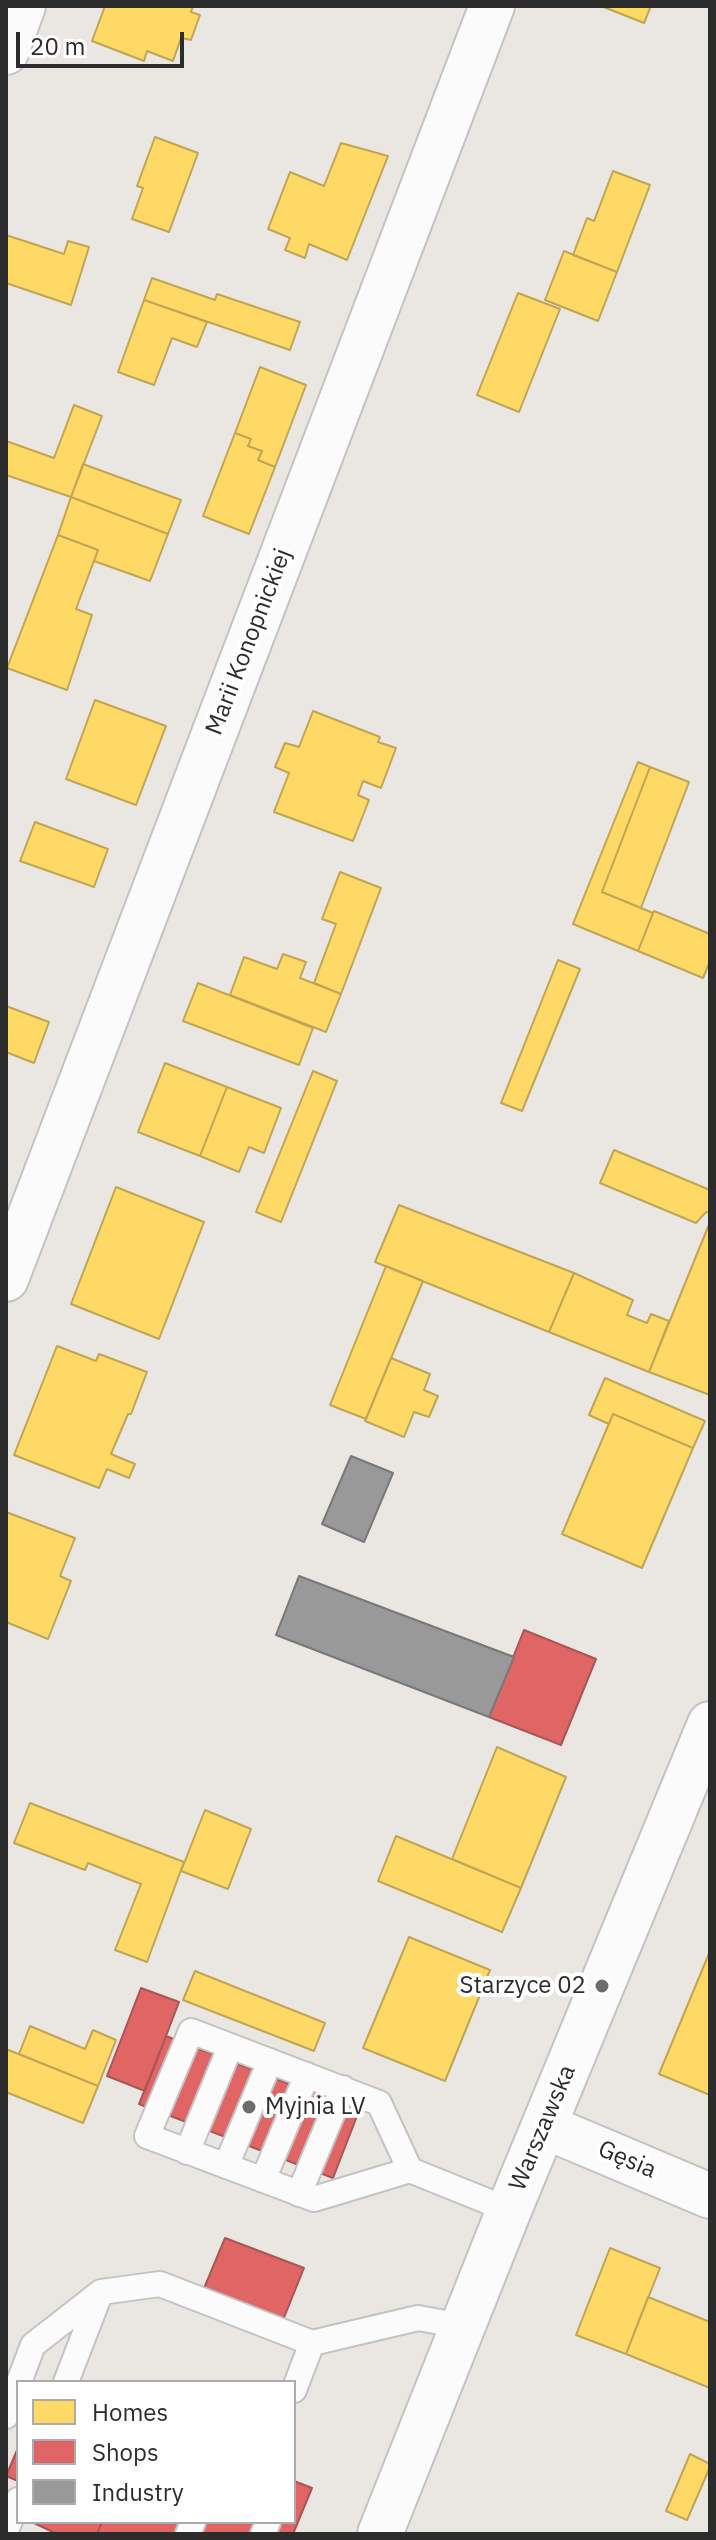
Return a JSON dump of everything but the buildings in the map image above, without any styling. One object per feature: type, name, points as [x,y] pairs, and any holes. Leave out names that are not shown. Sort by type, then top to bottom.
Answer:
[{"type":"street","points":[[6,52],[23,6]]},
{"type":"street","name":"Marii Konopnickiej","points":[[6,1279],[492,6]]},
{"type":"street","name":"Warszawska","points":[[380,2534],[509,2210],[710,1724]]},
{"type":"street","name":"Gęsia","points":[[544,2126],[710,2196]]},
{"type":"lane","points":[[410,2170],[379,2103],[191,2031],[147,2136],[314,2199],[410,2170],[509,2210]]},
{"type":"lane","points":[[187,2152],[230,2047]]},
{"type":"lane","points":[[226,2166],[270,2061]]},
{"type":"lane","points":[[263,2180],[307,2075]]},
{"type":"lane","points":[[299,2194],[343,2088]]},
{"type":"lane","points":[[19,2380],[33,2345],[101,2292],[160,2284],[312,2343],[418,2318],[462,2326]]},
{"type":"lane","points":[[67,2380],[101,2292]]},
{"type":"lane","points":[[296,2385],[312,2343]]},
{"type":"lane","points":[[6,2416],[16,2388]]},
{"type":"lane","points":[[6,2531],[16,2505]]},
{"type":"place","name":"Starzyce 02","points":[[602,1986]]},
{"type":"place","name":"Myjnia LV","points":[[249,2107]]}]
